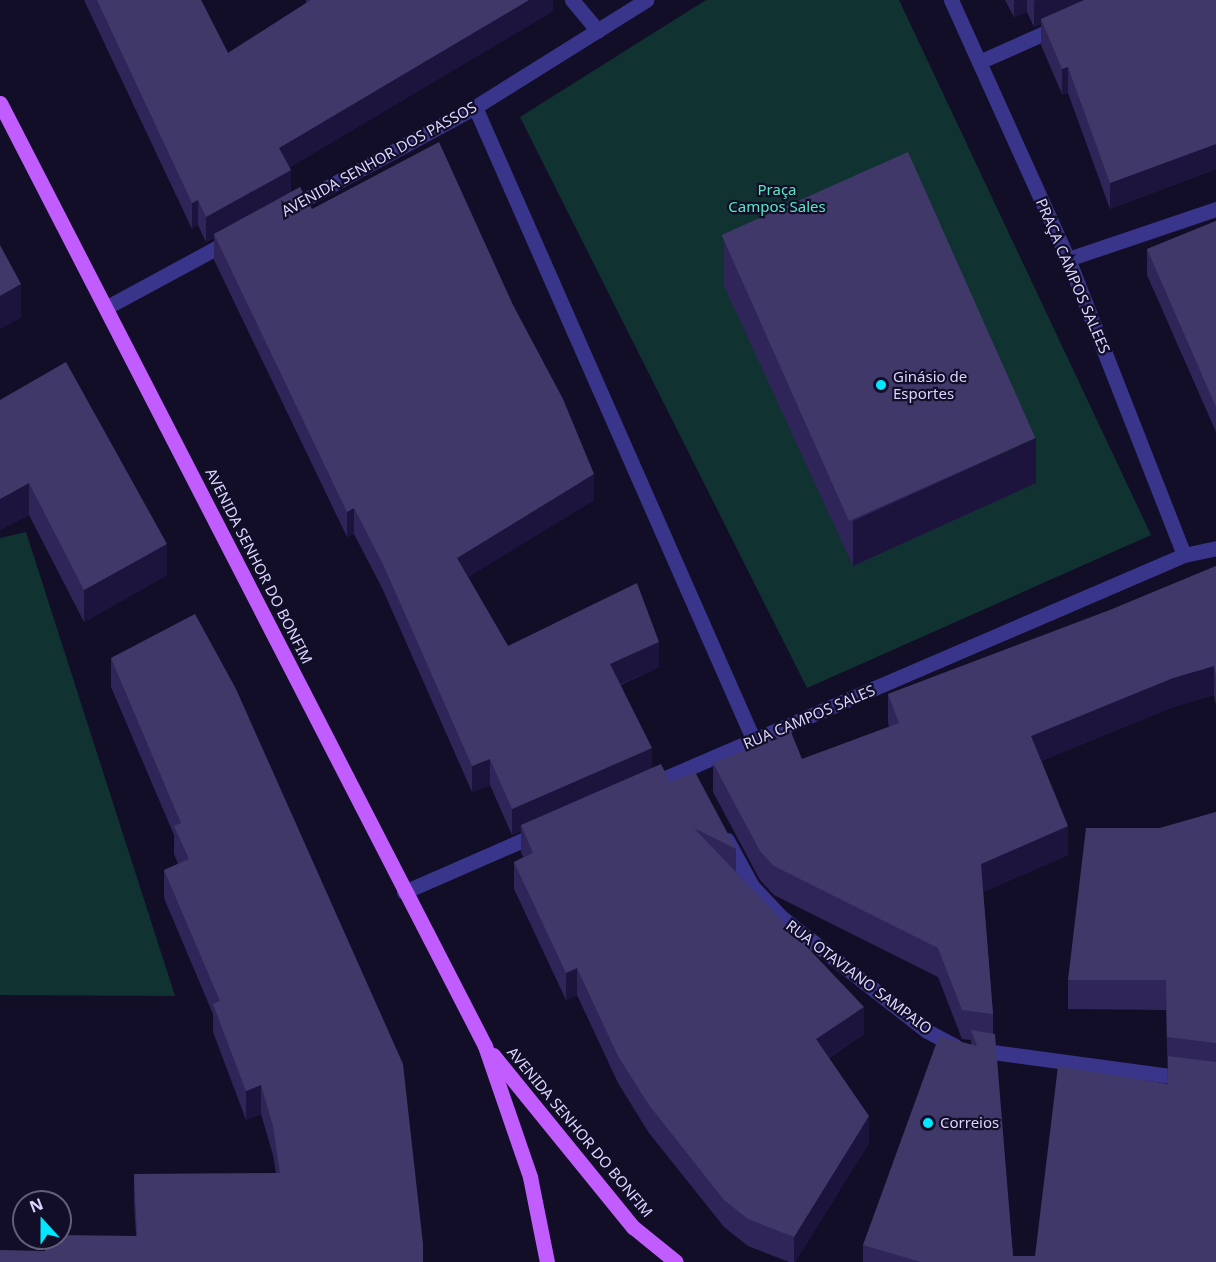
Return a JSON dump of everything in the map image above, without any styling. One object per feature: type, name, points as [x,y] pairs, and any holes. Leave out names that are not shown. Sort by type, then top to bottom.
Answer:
[{"type":"main road","name":"AVENIDA SENHOR DO BONFIM","points":[[0,103],[107,307],[404,892],[485,1046],[530,1177],[547,1262]]},
{"type":"main road","name":"AVENIDA SENHOR DO BONFIM","points":[[485,1046],[633,1227],[675,1262]]},
{"type":"street","points":[[572,0],[598,31]]},
{"type":"street","name":"AVENIDA SENHOR DOS PASSOS","points":[[275,216],[476,107],[646,0]]},
{"type":"street","name":"PRAÇA CAMPOS SALEES","points":[[951,0],[1068,259],[1184,555]]},
{"type":"street","points":[[979,62],[1075,19]]},
{"type":"street","points":[[476,107],[754,741]]},
{"type":"street","points":[[1068,259],[1216,209]]},
{"type":"street","points":[[107,307],[244,233]]},
{"type":"street","name":"RUA CAMPOS SALES","points":[[634,792],[691,773],[754,741],[1184,555],[1216,548]]},
{"type":"street","points":[[404,892],[558,825]]},
{"type":"street","name":"RUA OTAVIANO SAMPAIO","points":[[720,827],[752,886],[781,917],[927,1031],[957,1048],[1216,1082]]},
{"type":"green space","name":"Praça Campos Sales","points":[[706,0],[899,0],[1151,535],[807,688],[520,117]]},
{"type":"green space","points":[[26,532],[175,996],[0,995],[0,538]]},
{"type":"building","points":[[97,0],[201,0],[228,53],[311,0],[529,0],[279,148],[291,170],[206,217],[198,200],[192,203]]},
{"type":"building","points":[[1084,0],[1216,0],[1216,144],[1110,183],[1068,67],[1062,69],[1041,19]]},
{"type":"building","points":[[439,142],[513,305],[563,399],[594,474],[457,558],[508,646],[637,583],[659,642],[610,664],[652,748],[512,809],[490,759],[472,766],[383,564],[354,508],[347,512],[214,234],[300,187],[312,209]]},
{"type":"building","name":"Ginásio de Esportes","points":[[908,152],[1035,438],[849,521],[722,235]]},
{"type":"building","points":[[1216,221],[1216,407],[1147,249]]},
{"type":"building","points":[[0,245],[21,284],[0,296]]},
{"type":"building","points":[[66,362],[167,544],[84,590],[29,483],[0,499],[0,400]]},
{"type":"building","points":[[1216,566],[1216,676],[1214,666],[1173,678],[1031,736],[1068,826],[981,864],[993,1014],[962,1010],[938,948],[774,866],[760,851],[713,763],[791,732],[802,759],[899,723],[888,694],[1110,610]]},
{"type":"building","points":[[195,614],[236,689],[403,1064],[423,1244],[423,1262],[0,1262],[0,1250],[72,1250],[72,1235],[137,1236],[134,1174],[280,1173],[273,1126],[261,1085],[246,1091],[213,1004],[220,1001],[164,870],[189,859],[174,826],[181,823],[111,658]]},
{"type":"building","points":[[661,764],[670,782],[695,772],[736,849],[694,828],[864,1007],[816,1039],[869,1116],[794,1237],[748,1219],[724,1200],[649,1105],[618,1056],[577,968],[566,973],[514,862],[533,853],[521,825]]},
{"type":"building","points":[[1216,812],[1216,1043],[1167,1037],[1166,980],[1068,980],[1086,828],[1160,828]]},
{"type":"building","points":[[971,1030],[995,1034],[1013,1256],[1035,1256],[1058,1066],[1168,1084],[1168,1056],[1216,1062],[1216,1262],[921,1262],[863,1245],[939,1036],[977,1046]]},
{"type":"place","name":"Ginásio de Esportes","points":[[881,385]]},
{"type":"place","name":"Correios","points":[[928,1123]]}]
